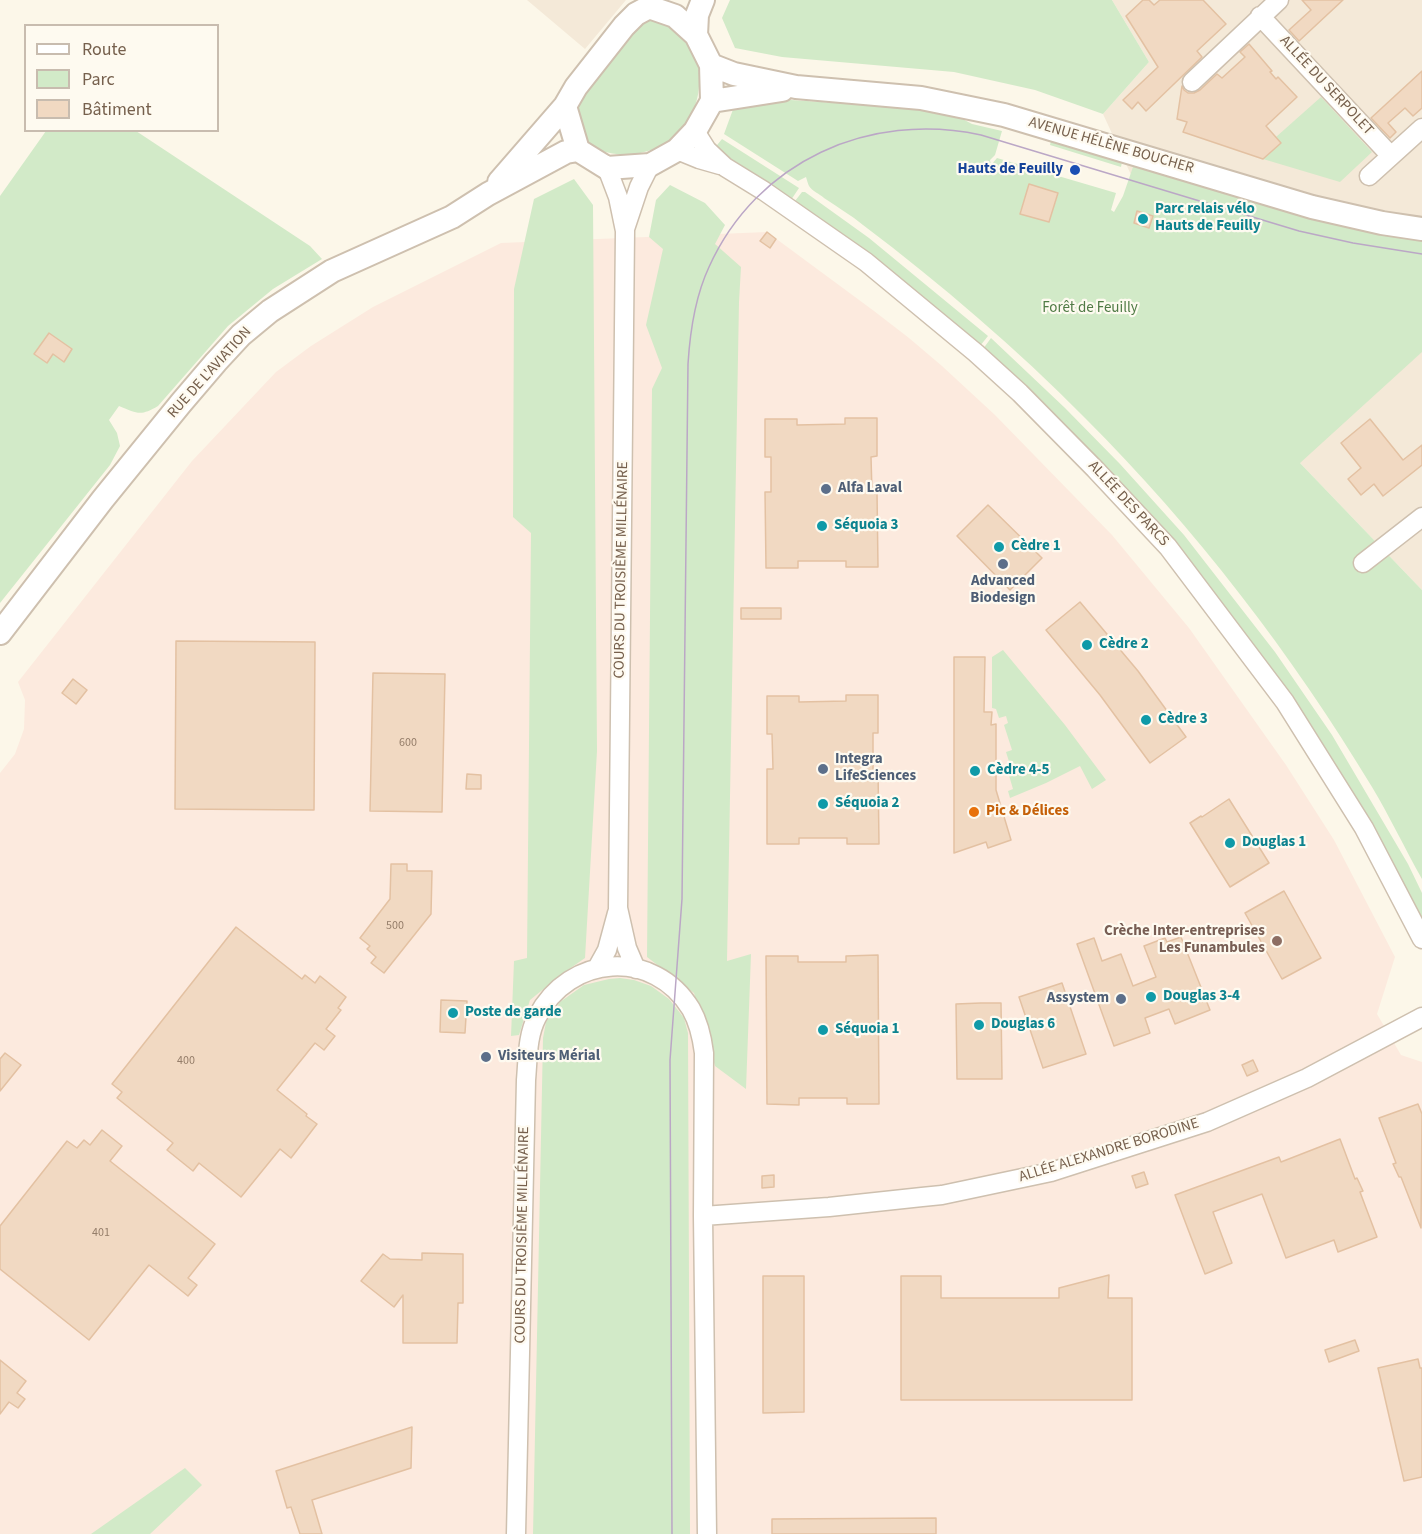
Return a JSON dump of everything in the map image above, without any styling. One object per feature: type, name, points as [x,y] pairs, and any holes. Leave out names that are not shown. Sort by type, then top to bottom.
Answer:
[{"type":"street","points":[[696,35],[696,15],[703,0]]},
{"type":"street","points":[[1192,82],[1279,0]]},
{"type":"street","name":"RUE DE L'AVIATION","points":[[488,194],[565,106],[576,87],[624,26],[636,14],[654,3],[675,16],[696,35],[711,65],[712,101]]},
{"type":"street","name":"ALLÉE DU SERPOLET","points":[[1260,16],[1391,156]]},
{"type":"street","name":"AVENUE HÉLÈNE BOUCHER","points":[[711,65],[734,74],[795,87],[921,98],[1004,115],[1312,207],[1382,223],[1422,229]]},
{"type":"street","name":"AVENUE HÉLÈNE BOUCHER","points":[[712,101],[795,87]]},
{"type":"street","points":[[565,106],[578,150],[607,168],[650,165],[676,150],[695,131],[712,101]]},
{"type":"street","points":[[1369,176],[1422,128]]},
{"type":"street","name":"ALLÉE DES PARCS","points":[[695,131],[708,150],[725,166],[866,262],[970,347],[1020,393],[1168,547],[1285,702],[1364,828],[1422,939]]},
{"type":"street","name":"RUE DE L'AVIATION","points":[[0,633],[103,499],[188,394],[241,335],[270,311],[332,271],[452,217],[488,194],[566,152],[578,150]]},
{"type":"street","name":"ALLÉE DES PARCS","points":[[676,150],[725,166]]},
{"type":"street","name":"COURS DU TROISIÈME MILLÉNAIRE","points":[[625,231],[639,187],[650,165]]},
{"type":"street","name":"COURS DU TROISIÈME MILLÉNAIRE","points":[[607,168],[618,197],[625,231],[618,908],[627,948],[636,969]]},
{"type":"street","points":[[1363,563],[1422,517]]},
{"type":"street","name":"COURS DU TROISIÈME MILLÉNAIRE","points":[[597,968],[609,944],[618,908]]},
{"type":"street","name":"COURS DU TROISIÈME MILLÉNAIRE","points":[[516,1534],[526,1080],[530,1036],[537,1016],[552,995],[572,977],[597,968],[616,966],[649,973],[675,990],[690,1007],[701,1032],[704,1053],[706,1534]]},
{"type":"street","name":"ALLÉE ALEXANDRE BORODINE","points":[[703,1216],[829,1208],[932,1196],[1051,1172],[1207,1122],[1307,1078],[1422,1017]]},
{"type":"shaded area","points":[[527,0],[626,0],[585,49]]},
{"type":"shaded area","points":[[1112,0],[1422,0],[1422,277],[1144,203],[1103,114],[1149,62]]},
{"type":"shaded area","points":[[767,232],[874,311],[942,366],[995,415],[1112,535],[1189,628],[1286,765],[1334,840],[1395,957],[1377,1014],[1401,1055],[1422,1062],[1422,1534],[0,1534],[0,773],[15,754],[24,729],[25,700],[18,682],[192,461],[276,372],[311,346],[373,307],[501,243]]},
{"type":"shaded area","points":[[1422,351],[1422,590],[1299,462]]},
{"type":"green space","points":[[730,0],[1112,0],[1149,62],[1103,114],[1035,90],[954,72],[782,57],[735,48],[722,18]]},
{"type":"green space","points":[[664,18],[688,40],[696,55],[699,71],[698,95],[692,112],[683,128],[670,140],[655,149],[637,154],[618,154],[596,149],[579,137],[573,114],[579,102],[636,21]]},
{"type":"green space","points":[[1321,97],[1372,152],[1340,182],[1263,159],[1281,143],[1276,137]]},
{"type":"green space","name":"Forêt de Feuilly","points":[[791,100],[899,107],[957,116],[972,124],[1002,131],[995,155],[990,160],[991,165],[997,158],[1116,193],[1111,210],[1114,212],[1123,196],[1134,164],[1312,218],[1422,240],[1422,352],[1300,463],[1422,590],[1422,879],[1372,787],[1309,689],[1240,594],[1165,503],[1126,460],[1032,367],[921,270],[812,189],[806,177],[798,181],[724,134],[735,104]],"holes":[[[1029,184],[1058,194],[1049,222],[1020,213]]]},
{"type":"green space","points":[[45,132],[138,132],[310,246],[322,259],[273,289],[228,326],[158,406],[139,413],[119,406],[109,420],[117,433],[120,446],[110,465],[0,603],[0,196]]},
{"type":"green space","points":[[722,139],[799,188],[791,200],[713,150]]},
{"type":"green space","points":[[1051,141],[1122,162],[1121,167],[1050,145]]},
{"type":"green space","points":[[574,179],[593,205],[597,751],[585,958],[530,1000],[519,1035],[511,1036],[514,961],[527,958],[531,533],[513,517],[514,289],[534,199]]},
{"type":"green space","points":[[670,185],[705,203],[725,225],[715,244],[741,267],[727,961],[751,954],[746,1089],[715,1066],[694,993],[647,957],[652,389],[662,368],[646,325],[663,249],[649,237],[656,200]]},
{"type":"green space","points":[[802,192],[869,238],[988,336],[980,346],[889,271],[795,201]]},
{"type":"green space","points":[[991,338],[1120,464],[1184,535],[1275,652],[1332,735],[1408,864],[1422,893],[1422,922],[1322,745],[1243,631],[1164,534],[983,349]]},
{"type":"green space","points":[[1003,650],[1065,725],[1106,780],[1092,789],[1080,766],[1010,798],[1008,791],[1013,789],[1008,772],[1012,771],[1006,752],[1012,750],[1004,725],[1008,723],[1006,716],[999,718],[996,709],[992,708],[992,657]]},
{"type":"green space","points":[[620,978],[651,986],[669,999],[684,1018],[688,1033],[690,1534],[533,1534],[543,1038],[546,1022],[560,1002],[584,985]]},
{"type":"green space","points":[[185,1468],[202,1485],[150,1534],[91,1534]]},
{"type":"building","points":[[1143,0],[1149,0],[1154,5],[1160,0],[1203,0],[1226,24],[1197,51],[1202,57],[1146,111],[1138,102],[1132,109],[1123,100],[1158,67],[1126,16]]},
{"type":"building","points":[[1302,0],[1343,0],[1299,41],[1289,30],[1311,10]]},
{"type":"building","points":[[1249,44],[1276,79],[1278,77],[1297,97],[1266,126],[1281,143],[1263,159],[1183,132],[1187,122],[1177,119],[1182,86],[1188,93],[1194,93],[1217,74],[1222,78],[1245,57],[1240,52]]},
{"type":"building","points":[[1422,71],[1422,108],[1413,116],[1405,108],[1388,123],[1396,132],[1390,138],[1371,118]]},
{"type":"building","points":[[1029,184],[1058,193],[1049,222],[1020,214]]},
{"type":"building","name":"Parc relais vélo Hauts de Feuilly","points":[[1137,211],[1153,216],[1149,228],[1134,223]]},
{"type":"building","points":[[767,232],[776,239],[770,248],[760,241]]},
{"type":"building","points":[[49,333],[72,349],[64,362],[53,354],[47,363],[34,354]]},
{"type":"building","name":"Séquoia 3","points":[[845,418],[877,418],[877,456],[871,457],[872,492],[877,492],[878,567],[846,567],[846,561],[798,561],[798,568],[766,568],[765,492],[771,492],[771,457],[765,457],[765,419],[797,419],[797,425],[845,424]]},
{"type":"building","points":[[1370,419],[1403,460],[1422,445],[1422,465],[1383,496],[1374,484],[1361,495],[1348,479],[1361,468],[1341,443]]},
{"type":"building","name":"Cèdre 1","points":[[988,505],[1042,558],[1010,590],[957,536]]},
{"type":"building","points":[[1080,602],[1138,671],[1186,737],[1150,763],[1100,695],[1046,630]]},
{"type":"building","points":[[741,608],[781,608],[781,619],[741,619]]},
{"type":"building","points":[[176,641],[315,642],[314,810],[175,809]]},
{"type":"building","name":"Cèdre 4-5","points":[[954,657],[985,657],[984,712],[992,712],[991,725],[996,724],[996,790],[1011,840],[988,848],[986,842],[954,853]]},
{"type":"building","points":[[373,673],[445,674],[442,812],[370,811]]},
{"type":"building","points":[[73,679],[87,690],[76,704],[62,693]]},
{"type":"building","name":"Séquoia 2","points":[[846,695],[878,695],[878,733],[873,733],[873,769],[878,769],[879,844],[847,844],[847,838],[799,838],[799,844],[767,844],[767,769],[773,769],[772,734],[767,734],[767,696],[799,696],[799,702],[846,701]]},
{"type":"building","points":[[467,774],[481,775],[481,789],[466,789]]},
{"type":"building","name":"Douglas 1","points":[[1229,799],[1269,863],[1230,887],[1190,823]]},
{"type":"building","points":[[391,864],[407,864],[407,871],[432,871],[431,914],[384,973],[371,963],[376,957],[367,949],[370,946],[360,938],[390,899]]},
{"type":"building","points":[[1284,891],[1321,958],[1282,979],[1245,913]]},
{"type":"building","points":[[236,927],[302,979],[305,975],[315,983],[320,976],[346,997],[338,1008],[341,1010],[326,1029],[335,1036],[324,1050],[315,1043],[277,1090],[317,1124],[291,1158],[280,1149],[241,1197],[199,1163],[193,1171],[167,1150],[173,1143],[117,1098],[122,1092],[112,1084]]},
{"type":"building","name":"Douglas 3-4","points":[[1181,937],[1210,1010],[1175,1024],[1169,1009],[1145,1018],[1150,1033],[1114,1046],[1077,944],[1094,938],[1102,961],[1121,954],[1133,986],[1156,977],[1144,946],[1165,938],[1167,942]]},
{"type":"building","name":"Séquoia 1","points":[[878,955],[879,1104],[847,1104],[847,1098],[799,1098],[799,1105],[767,1104],[766,956],[798,956],[798,962],[846,962],[846,956]]},
{"type":"building","points":[[1062,983],[1086,1054],[1043,1068],[1019,997]]},
{"type":"building","name":"Poste de garde","points":[[441,1000],[467,1001],[465,1033],[440,1032]]},
{"type":"building","name":"Douglas 6","points":[[1001,1003],[1002,1079],[957,1079],[956,1004]]},
{"type":"building","points":[[5,1053],[21,1065],[0,1091],[0,1059]]},
{"type":"building","points":[[1253,1060],[1258,1071],[1247,1076],[1242,1065]]},
{"type":"building","points":[[1418,1104],[1422,1114],[1421,1228],[1401,1177],[1393,1164],[1396,1163],[1379,1118]]},
{"type":"building","points":[[102,1130],[122,1146],[110,1161],[215,1244],[188,1278],[197,1285],[188,1296],[149,1265],[89,1340],[0,1269],[0,1226],[67,1141],[77,1148],[84,1140],[90,1145]]},
{"type":"building","points":[[1340,1139],[1355,1179],[1357,1178],[1363,1191],[1360,1192],[1377,1237],[1338,1252],[1334,1240],[1286,1258],[1262,1194],[1213,1212],[1232,1263],[1205,1274],[1175,1195],[1279,1157],[1281,1162]]},
{"type":"building","points":[[1144,1172],[1148,1184],[1136,1188],[1132,1176]]},
{"type":"building","points":[[774,1175],[774,1187],[762,1188],[762,1176]]},
{"type":"building","points":[[422,1253],[463,1254],[463,1303],[458,1303],[457,1343],[403,1343],[403,1295],[394,1307],[361,1281],[383,1254],[390,1259],[422,1260]]},
{"type":"building","points":[[1109,1275],[1108,1298],[1132,1298],[1132,1400],[901,1400],[901,1276],[941,1276],[941,1298],[1059,1298],[1059,1288]]},
{"type":"building","points":[[763,1276],[804,1276],[804,1412],[763,1413]]},
{"type":"building","points":[[1355,1340],[1359,1351],[1329,1362],[1325,1350]]},
{"type":"building","points":[[1418,1359],[1420,1368],[1422,1368],[1422,1477],[1404,1481],[1378,1368]]},
{"type":"building","points":[[0,1360],[26,1381],[17,1393],[25,1399],[18,1408],[9,1402],[0,1414]]},
{"type":"building","points":[[412,1427],[411,1468],[312,1500],[322,1534],[300,1534],[291,1507],[287,1508],[276,1471]]},
{"type":"building","points":[[936,1518],[936,1534],[772,1534],[772,1519]]},
{"type":"tram line","points":[[672,1534],[670,1060],[682,899],[688,364],[692,327],[700,290],[709,267],[730,230],[756,198],[787,172],[821,152],[858,138],[898,131],[939,129],[981,135],[1299,231],[1353,243],[1422,254]]},
{"type":"place","name":"Hauts de Feuilly","points":[[1075,170]]},
{"type":"place","name":"Parc relais vélo Hauts de Feuilly","points":[[1143,219]]},
{"type":"place","name":"Alfa Laval","points":[[826,489]]},
{"type":"place","name":"Séquoia 3","points":[[822,526]]},
{"type":"place","name":"Cèdre 1","points":[[999,547]]},
{"type":"place","name":"Advanced Biodesign","points":[[1003,564]]},
{"type":"place","name":"Cèdre 2","points":[[1087,645]]},
{"type":"place","name":"Cèdre 3","points":[[1146,720]]},
{"type":"place","name":"Integra LifeSciences","points":[[823,769]]},
{"type":"place","name":"Cèdre 4-5","points":[[975,771]]},
{"type":"place","name":"Séquoia 2","points":[[823,804]]},
{"type":"place","name":"Pic & Délices","points":[[974,812]]},
{"type":"place","name":"Douglas 1","points":[[1230,843]]},
{"type":"place","name":"Crèche Inter-entreprises Les Funambules","points":[[1277,941]]},
{"type":"place","name":"Douglas 3-4","points":[[1151,997]]},
{"type":"place","name":"Assystem","points":[[1121,999]]},
{"type":"place","name":"Poste de garde","points":[[453,1013]]},
{"type":"place","name":"Douglas 6","points":[[979,1025]]},
{"type":"place","name":"Séquoia 1","points":[[823,1030]]},
{"type":"place","name":"Visiteurs Mérial","points":[[486,1057]]}]
